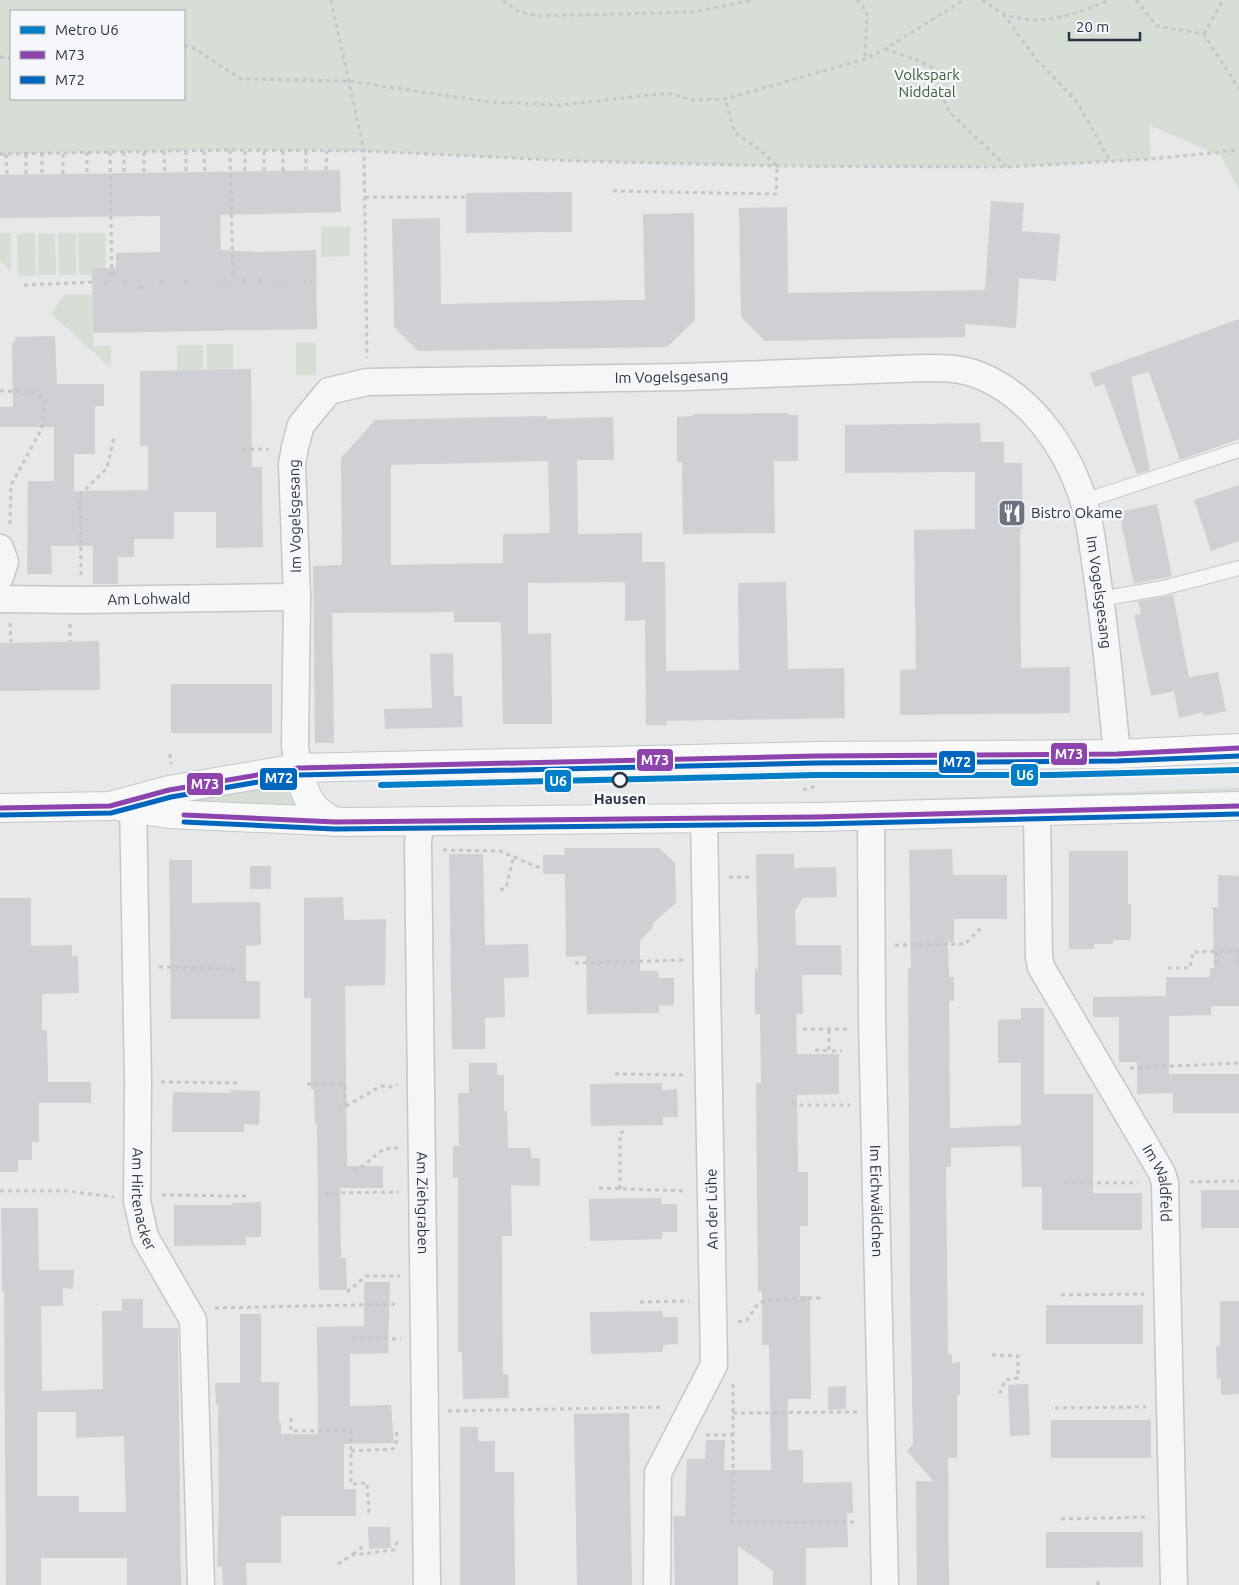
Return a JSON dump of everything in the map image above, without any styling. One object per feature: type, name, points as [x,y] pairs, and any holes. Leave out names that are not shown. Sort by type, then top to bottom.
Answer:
[{"type":"main road","points":[[125,805],[169,790],[298,768],[816,756],[1117,754],[1239,748]]},
{"type":"main road","points":[[298,768],[304,788],[317,813],[335,822]]},
{"type":"main road","points":[[0,808],[125,805],[169,814],[335,822],[420,822],[871,816],[1239,806]]},
{"type":"street","name":"Im Vogelsgesang","points":[[298,768],[295,746],[297,597],[292,464],[301,425],[329,391],[368,382],[683,377],[924,368],[958,369],[980,376],[997,385],[1027,406],[1061,449],[1084,501],[1100,599],[1117,754]]},
{"type":"street","points":[[0,548],[5,562],[0,577]]},
{"type":"street","name":"Am Lohwald","points":[[0,599],[82,600],[297,597]]},
{"type":"street","name":"Am Hirtenacker","points":[[125,805],[136,967],[138,1082],[137,1198],[145,1237],[188,1308],[195,1330],[201,1585]]},
{"type":"street","name":"Im Waldfeld","points":[[1037,811],[1038,957],[1044,975],[1162,1173],[1165,1183],[1174,1585]]},
{"type":"street","name":"Im Eichwäldchen","points":[[871,816],[873,1030],[885,1585]]},
{"type":"street","name":"An der Lühe","points":[[657,1585],[658,1473],[714,1365],[704,819]]},
{"type":"street","name":"Am Ziehgraben","points":[[420,822],[418,843],[427,1585]]},
{"type":"lane","points":[[1084,501],[1239,450]]},
{"type":"lane","points":[[1100,599],[1163,588],[1239,568]]},
{"type":"path","points":[[331,0],[364,151],[368,382]]},
{"type":"path","points":[[503,0],[517,11],[538,16],[692,12],[753,0]]},
{"type":"path","points":[[857,0],[867,12],[865,59]]},
{"type":"path","points":[[185,46],[192,47],[241,79],[348,81],[507,103],[560,105],[668,93],[693,100],[725,99],[865,59],[886,49],[964,0]]},
{"type":"path","points":[[982,0],[1003,14],[1036,59],[1078,103],[1110,161]]},
{"type":"path","points":[[1003,14],[1032,19],[1063,17],[1090,10],[1108,0]]},
{"type":"path","points":[[1136,0],[1157,26],[1204,34],[1239,89]]},
{"type":"path","points":[[1204,34],[1223,0]]},
{"type":"path","points":[[886,49],[917,60],[939,71],[942,92],[949,112],[1007,167]]},
{"type":"path","points":[[613,191],[776,194],[777,166],[759,149],[735,133],[725,99]]},
{"type":"path","points":[[0,154],[230,150],[364,151],[577,162],[777,166],[1007,167],[1110,161],[1239,150]]},
{"type":"path","points":[[230,150],[232,279]]},
{"type":"path","points":[[164,151],[165,174]]},
{"type":"path","points":[[186,151],[186,173]]},
{"type":"path","points":[[204,151],[204,173]]},
{"type":"path","points":[[245,151],[245,172]]},
{"type":"path","points":[[264,151],[264,171]]},
{"type":"path","points":[[283,151],[283,171]]},
{"type":"path","points":[[306,151],[306,170]]},
{"type":"path","points":[[326,170],[327,151]]},
{"type":"path","points":[[87,152],[87,174]]},
{"type":"path","points":[[110,152],[112,281]]},
{"type":"path","points":[[124,152],[124,174]]},
{"type":"path","points":[[144,152],[144,174]]},
{"type":"path","points":[[42,153],[42,175]]},
{"type":"path","points":[[62,174],[63,153]]},
{"type":"path","points":[[6,154],[7,175]]},
{"type":"path","points":[[26,154],[26,175]]},
{"type":"path","points":[[365,197],[466,197]]},
{"type":"path","points":[[224,279],[224,287]]},
{"type":"path","points":[[244,279],[244,287]]},
{"type":"path","points":[[260,279],[260,286]]},
{"type":"path","points":[[280,279],[280,286]]},
{"type":"path","points":[[304,279],[305,286]]},
{"type":"path","points":[[161,280],[161,288]]},
{"type":"path","points":[[186,280],[186,288]]},
{"type":"path","points":[[106,281],[106,289]]},
{"type":"path","points":[[125,281],[125,289]]},
{"type":"path","points":[[141,281],[141,288]]},
{"type":"path","points":[[24,285],[95,282]]},
{"type":"path","points":[[0,391],[36,392],[45,401],[42,428],[11,485],[10,528],[0,548]]},
{"type":"path","points":[[82,600],[80,495],[107,468],[114,437]]},
{"type":"path","points":[[242,449],[270,449]]},
{"type":"path","points":[[816,781],[817,792]]},
{"type":"path","points":[[802,790],[816,786]]},
{"type":"path","points":[[441,858],[441,850],[491,850],[514,856],[542,869]]},
{"type":"path","points":[[500,890],[506,888],[510,879],[514,856]]},
{"type":"path","points":[[886,945],[965,944],[980,928]]},
{"type":"path","points":[[1168,968],[1190,968],[1193,952],[1239,951],[1239,968]]},
{"type":"path","points":[[1216,952],[1217,968]]},
{"type":"path","points":[[575,963],[689,959]]},
{"type":"path","points":[[136,967],[238,968]]},
{"type":"path","points":[[803,1029],[852,1029]]},
{"type":"path","points":[[829,1030],[829,1051]]},
{"type":"path","points":[[815,1050],[842,1051]]},
{"type":"path","points":[[1100,1069],[1239,1063]]},
{"type":"path","points":[[615,1074],[710,1075]]},
{"type":"path","points":[[339,1110],[381,1086],[393,1087],[404,1080]]},
{"type":"path","points":[[138,1082],[241,1083]]},
{"type":"path","points":[[307,1084],[345,1084],[345,1106]]},
{"type":"path","points":[[792,1102],[800,1106],[857,1106]]},
{"type":"path","points":[[620,1189],[620,1133],[627,1130]]},
{"type":"path","points":[[353,1170],[362,1167],[383,1149],[402,1148]]},
{"type":"path","points":[[599,1188],[712,1192]]},
{"type":"path","points":[[0,1191],[67,1191],[137,1198],[248,1196]]},
{"type":"path","points":[[325,1193],[423,1192]]},
{"type":"path","points":[[347,1292],[366,1276],[402,1276]]},
{"type":"path","points":[[1061,1295],[1167,1294]]},
{"type":"path","points":[[734,1322],[747,1320],[757,1305],[765,1300],[821,1298]]},
{"type":"path","points":[[640,1302],[713,1301]]},
{"type":"path","points":[[188,1308],[425,1304]]},
{"type":"path","points":[[352,1339],[408,1338]]},
{"type":"path","points":[[992,1355],[1018,1356],[1018,1378],[1005,1380],[999,1395]]},
{"type":"path","points":[[714,1365],[732,1366],[733,1523],[884,1522]]},
{"type":"path","points":[[425,1411],[694,1406]]},
{"type":"path","points":[[1055,1408],[1169,1408]]},
{"type":"path","points":[[733,1413],[858,1412]]},
{"type":"path","points":[[291,1418],[291,1431],[351,1431],[351,1484],[368,1483],[369,1515]]},
{"type":"path","points":[[351,1451],[393,1449],[396,1445],[397,1428]]},
{"type":"path","points":[[1061,1519],[1172,1517]]},
{"type":"path","points":[[352,1555],[394,1550],[399,1538]]},
{"type":"path","points":[[338,1564],[365,1545]]},
{"type":"green space","name":"Volkspark Niddatal","points":[[0,0],[1239,0],[1239,190],[1221,156],[1149,125],[1151,159],[1007,167],[777,166],[577,161],[364,151],[230,150],[0,154]]},
{"type":"green space","points":[[321,227],[350,227],[350,256],[321,257]]},
{"type":"green space","points":[[0,233],[11,233],[11,272],[0,261]]},
{"type":"green space","points":[[35,233],[36,275],[18,276],[17,234]]},
{"type":"green space","points":[[55,233],[56,275],[38,275],[38,234]]},
{"type":"green space","points":[[58,233],[76,233],[76,275],[59,275]]},
{"type":"green space","points":[[78,233],[105,233],[106,275],[79,275]]},
{"type":"green space","points":[[64,295],[92,295],[93,346],[111,346],[111,368],[51,314]]},
{"type":"green space","points":[[296,343],[316,343],[316,375],[296,375]]},
{"type":"green space","points":[[207,344],[233,344],[233,376],[207,376]]},
{"type":"green space","points":[[177,345],[203,345],[203,377],[177,377]]},
{"type":"green space","points":[[284,780],[298,806],[296,813],[154,798]]},
{"type":"green space","points":[[1239,788],[1239,794],[824,805],[826,802]]},
{"type":"building","points":[[340,170],[341,212],[220,215],[221,250],[261,252],[316,250],[317,329],[93,333],[92,268],[116,268],[116,253],[160,252],[160,216],[0,218],[0,175]]},
{"type":"building","points":[[572,192],[572,232],[466,233],[466,193]]},
{"type":"building","points":[[991,201],[1024,203],[1022,231],[1060,234],[1056,281],[1019,278],[1016,328],[965,324],[965,337],[765,341],[741,317],[739,208],[787,207],[788,293],[985,290]]},
{"type":"building","points":[[694,213],[695,320],[667,347],[418,351],[394,327],[392,219],[440,218],[441,304],[645,300],[643,214]]},
{"type":"building","points":[[1239,319],[1239,439],[1180,460],[1149,372],[1131,377],[1150,470],[1137,474],[1104,384],[1095,387],[1090,373]]},
{"type":"building","points":[[55,336],[57,384],[104,384],[104,406],[95,406],[95,454],[74,454],[74,491],[148,490],[148,446],[140,446],[140,371],[251,369],[252,467],[262,467],[263,547],[216,548],[216,512],[174,512],[174,539],[134,539],[134,557],[118,557],[118,584],[93,584],[93,546],[51,546],[52,574],[27,574],[28,481],[54,481],[54,427],[0,427],[0,407],[13,407],[12,342],[15,342],[15,337]]},
{"type":"building","points":[[788,413],[788,415],[798,415],[798,461],[774,461],[775,533],[683,534],[682,462],[677,462],[677,417],[693,416],[693,414]]},
{"type":"building","points":[[547,416],[547,419],[613,417],[614,460],[577,460],[578,534],[642,533],[642,562],[665,562],[666,671],[739,670],[738,583],[786,582],[788,669],[844,668],[845,718],[666,721],[667,725],[646,725],[645,620],[625,621],[625,582],[528,583],[528,634],[551,633],[552,724],[503,724],[501,622],[454,622],[454,612],[332,613],[334,743],[315,743],[313,566],[342,565],[341,458],[375,420]],"holes":[[[548,461],[550,533],[503,534],[503,563],[391,565],[391,465]]]},
{"type":"building","points":[[980,423],[981,442],[1004,442],[1004,463],[1022,463],[1023,529],[1020,529],[1021,668],[1070,667],[1070,713],[900,715],[900,670],[916,669],[914,530],[975,529],[975,472],[845,473],[845,425]]},
{"type":"building","points":[[1239,485],[1239,541],[1211,551],[1194,500]]},
{"type":"building","points":[[1157,504],[1172,576],[1134,584],[1119,512]]},
{"type":"building","points":[[1173,595],[1189,677],[1218,672],[1226,711],[1204,716],[1203,712],[1179,718],[1174,691],[1151,696],[1134,615],[1141,614],[1138,601]]},
{"type":"building","points":[[99,641],[100,690],[0,691],[0,643]]},
{"type":"building","points":[[453,653],[454,696],[462,696],[463,727],[385,729],[384,709],[432,708],[430,654]]},
{"type":"building","points":[[171,684],[272,684],[272,733],[171,733]]},
{"type":"building","points":[[564,848],[659,848],[675,863],[676,903],[653,923],[653,927],[640,941],[640,971],[658,971],[659,978],[674,978],[674,1005],[659,1006],[659,1013],[587,1014],[586,956],[566,957],[565,874],[543,874],[543,855],[565,855]]},
{"type":"building","points":[[952,849],[953,875],[1007,875],[1007,919],[954,919],[954,942],[948,942],[949,977],[954,977],[954,1001],[949,1001],[950,1128],[1021,1125],[1021,1063],[998,1063],[998,1020],[1021,1019],[1021,1008],[1044,1008],[1044,1094],[1093,1094],[1093,1193],[1142,1193],[1142,1230],[1042,1230],[1042,1187],[1022,1187],[1021,1146],[951,1148],[951,1167],[946,1167],[948,1354],[952,1354],[952,1363],[960,1362],[960,1395],[957,1395],[957,1458],[948,1458],[949,1585],[917,1585],[916,1481],[933,1481],[907,1451],[913,1444],[910,1286],[908,968],[911,968],[909,850]]},
{"type":"building","points":[[1069,851],[1128,851],[1128,904],[1131,904],[1131,940],[1113,940],[1113,944],[1094,944],[1094,949],[1069,949]]},
{"type":"building","points":[[449,854],[483,854],[485,945],[528,944],[529,977],[504,978],[505,1017],[485,1018],[485,1049],[452,1049]]},
{"type":"building","points":[[756,854],[794,854],[794,868],[836,867],[837,897],[803,898],[795,911],[796,945],[841,945],[842,975],[802,975],[803,1014],[796,1014],[797,1054],[839,1054],[839,1094],[797,1095],[798,1172],[808,1172],[808,1226],[800,1226],[800,1296],[810,1296],[811,1399],[788,1399],[788,1450],[803,1450],[803,1483],[852,1482],[853,1513],[847,1513],[848,1547],[806,1548],[806,1585],[773,1585],[773,1571],[738,1546],[738,1585],[675,1585],[673,1516],[685,1516],[687,1459],[705,1459],[706,1440],[725,1440],[724,1470],[771,1470],[769,1345],[762,1345],[762,1291],[758,1291],[756,1083],[761,1083],[760,1014],[755,1014],[755,969],[758,969]]},
{"type":"building","points":[[169,860],[192,860],[192,903],[260,902],[261,945],[246,946],[246,981],[260,981],[260,1019],[171,1019]]},
{"type":"building","points":[[250,866],[271,866],[271,889],[250,889]]},
{"type":"building","points":[[1218,875],[1239,876],[1239,1006],[1211,1006],[1211,1015],[1169,1016],[1169,1074],[1239,1074],[1239,1113],[1173,1113],[1173,1093],[1137,1094],[1137,1062],[1119,1062],[1119,1017],[1093,1017],[1093,997],[1166,996],[1166,977],[1210,977],[1210,968],[1214,968],[1213,907],[1218,907]]},
{"type":"building","points":[[343,897],[344,920],[386,919],[385,985],[345,986],[347,1166],[383,1166],[383,1188],[340,1188],[341,1258],[346,1258],[347,1290],[319,1290],[317,1124],[315,1124],[314,1090],[311,1090],[311,998],[304,998],[304,898]]},
{"type":"building","points":[[0,898],[31,898],[31,946],[72,945],[72,956],[78,956],[79,993],[42,994],[42,1030],[47,1030],[48,1082],[91,1082],[91,1103],[39,1103],[39,1142],[32,1142],[32,1160],[18,1160],[18,1172],[0,1172]]},
{"type":"building","points":[[469,1063],[497,1063],[497,1075],[504,1075],[504,1111],[507,1111],[508,1148],[531,1148],[531,1158],[540,1158],[540,1186],[511,1185],[512,1236],[502,1236],[503,1374],[508,1374],[509,1398],[463,1399],[462,1352],[458,1352],[458,1178],[453,1178],[453,1146],[459,1146],[458,1093],[469,1093]]},
{"type":"building","points":[[662,1083],[662,1090],[677,1089],[678,1117],[663,1117],[663,1125],[591,1126],[590,1084]]},
{"type":"building","points":[[231,1090],[260,1091],[259,1125],[244,1124],[244,1132],[172,1132],[173,1092],[231,1093]]},
{"type":"building","points":[[1201,1190],[1239,1190],[1239,1228],[1201,1228]]},
{"type":"building","points":[[661,1198],[661,1204],[677,1204],[677,1232],[662,1232],[662,1239],[590,1241],[589,1199]]},
{"type":"building","points":[[261,1202],[261,1237],[246,1237],[246,1245],[174,1246],[174,1205],[232,1205],[232,1203]]},
{"type":"building","points":[[1,1208],[38,1208],[39,1270],[74,1270],[73,1289],[63,1288],[63,1306],[41,1306],[42,1391],[103,1389],[102,1311],[122,1311],[122,1299],[143,1299],[143,1328],[178,1328],[181,1585],[127,1585],[127,1558],[41,1558],[41,1585],[6,1585],[4,1291],[2,1291]],"holes":[[[37,1412],[76,1412],[76,1438],[124,1436],[126,1512],[79,1512],[79,1496],[37,1496]]]},
{"type":"building","points":[[364,1282],[390,1282],[388,1353],[350,1354],[350,1406],[391,1405],[394,1443],[344,1444],[344,1489],[356,1489],[356,1516],[281,1516],[281,1563],[246,1563],[247,1585],[223,1585],[222,1566],[217,1567],[219,1504],[218,1405],[216,1405],[215,1383],[240,1383],[240,1314],[261,1314],[261,1382],[279,1382],[279,1422],[281,1422],[281,1434],[318,1434],[317,1327],[364,1326]]},
{"type":"building","points":[[1220,1301],[1239,1301],[1239,1394],[1221,1395],[1221,1378],[1217,1379],[1216,1346],[1220,1346]]},
{"type":"building","points":[[1046,1305],[1143,1305],[1143,1344],[1046,1344]]},
{"type":"building","points":[[662,1311],[663,1317],[678,1317],[678,1344],[663,1345],[663,1352],[591,1354],[590,1312]]},
{"type":"building","points":[[1028,1384],[1030,1435],[1010,1436],[1008,1385]]},
{"type":"building","points":[[846,1386],[846,1409],[828,1410],[828,1387]]},
{"type":"building","points":[[629,1413],[632,1585],[577,1585],[574,1414]]},
{"type":"building","points":[[1051,1420],[1151,1420],[1151,1458],[1051,1458]]},
{"type":"building","points":[[460,1427],[478,1427],[478,1441],[495,1441],[495,1472],[514,1472],[515,1585],[460,1585]]},
{"type":"building","points":[[368,1527],[390,1527],[391,1548],[369,1549]]},
{"type":"building","points":[[1046,1532],[1143,1532],[1143,1567],[1046,1568]]},
{"type":"metro line","name":"U6","points":[[381,785],[816,775],[1051,775],[1239,770]]},
{"type":"transit line","name":"M73","points":[[0,808],[110,806],[169,790],[298,768],[816,756],[1117,754],[1239,748]]},
{"type":"transit line","name":"M72","points":[[0,815],[111,813],[171,797],[299,775],[816,763],[1117,761],[1239,756]]},
{"type":"transit line","name":"M73","points":[[184,815],[335,822],[817,817],[1239,806]]},
{"type":"transit line","name":"M72","points":[[184,822],[335,829],[817,824],[1239,814]]},
{"type":"place","name":"Bistro Okame","points":[[1012,513]]},
{"type":"place","name":"Hausen","points":[[620,780]]}]
